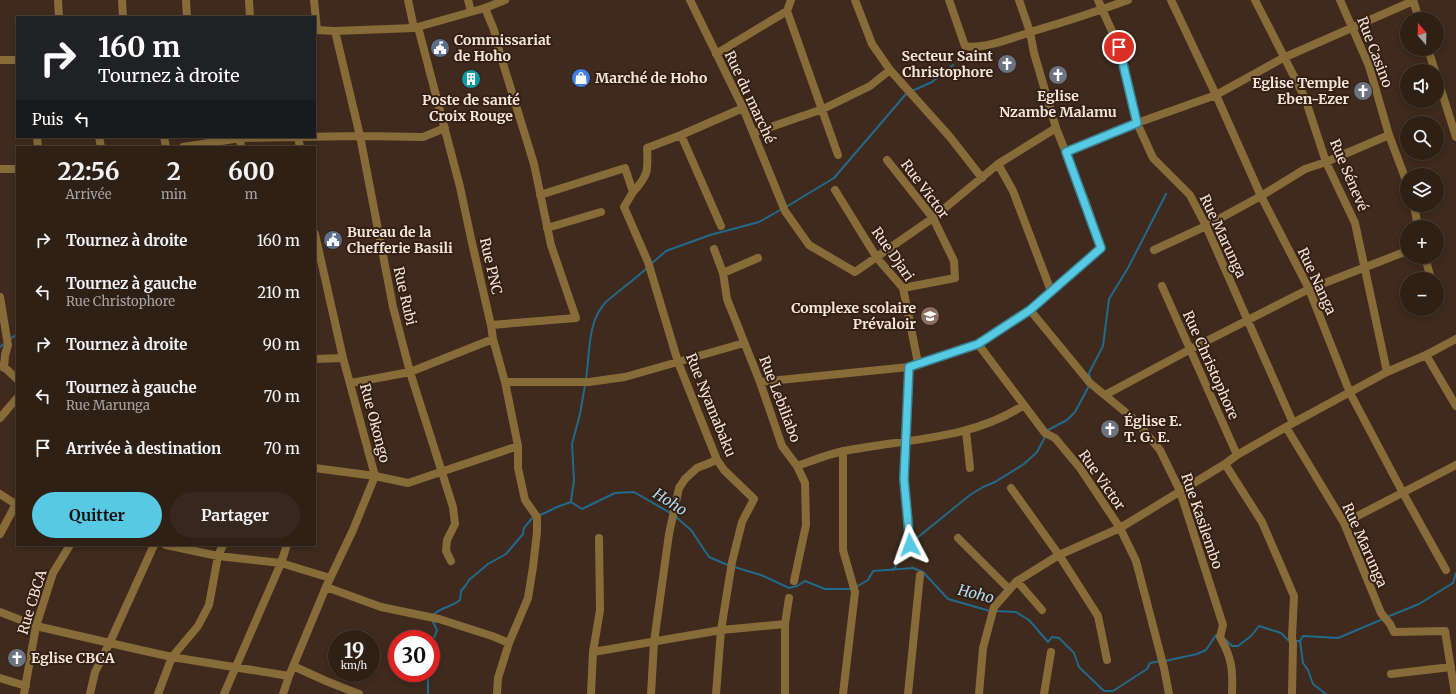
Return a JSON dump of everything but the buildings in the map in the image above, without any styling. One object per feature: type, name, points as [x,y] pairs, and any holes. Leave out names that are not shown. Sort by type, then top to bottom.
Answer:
[{"type":"street","points":[[58,0],[59,16]]},
{"type":"street","points":[[122,0],[123,16]]},
{"type":"street","points":[[186,0],[187,16]]},
{"type":"street","points":[[249,0],[250,16]]},
{"type":"street","points":[[314,0],[315,16]]},
{"type":"street","name":"Rue PNC","points":[[408,0],[460,186],[493,339],[506,382],[518,446],[518,468],[525,500],[535,514],[534,553],[528,598],[509,642]]},
{"type":"street","points":[[468,0],[471,12]]},
{"type":"street","points":[[316,30],[335,31],[416,27],[485,8],[505,0]]},
{"type":"street","name":"Rue du marché","points":[[690,0],[743,108],[784,208],[809,244],[855,272],[877,258]]},
{"type":"street","points":[[791,0],[788,11],[838,156]]},
{"type":"street","points":[[855,0],[872,44],[890,70],[950,137],[982,178]]},
{"type":"street","points":[[949,0],[965,46],[972,47],[984,46],[1102,10],[1128,0]]},
{"type":"street","points":[[760,382],[909,367],[978,344],[1030,310],[1101,248],[1056,128],[1034,53],[1030,32],[1019,0]]},
{"type":"street","name":"Rue Marunga","points":[[1098,0],[1119,47],[1137,123],[1153,158],[1190,195],[1206,226],[1247,320],[1289,425],[1344,523],[1381,613],[1390,624],[1394,632],[1445,631],[1452,650]]},
{"type":"street","name":"Rue Nanga","points":[[1171,0],[1216,95],[1261,196],[1309,289],[1350,393],[1446,570]]},
{"type":"street","name":"Rue Sénevé","points":[[1254,0],[1305,98],[1326,162],[1355,223],[1366,267],[1387,372]]},
{"type":"street","name":"Rue Casino","points":[[1340,0],[1369,66],[1389,135],[1401,168]]},
{"type":"street","points":[[1066,152],[1137,123],[1216,95],[1284,58],[1413,0],[1416,12]]},
{"type":"street","points":[[485,8],[494,30],[534,164],[551,245],[576,318],[491,325]]},
{"type":"street","points":[[716,54],[788,11]]},
{"type":"street","name":"Rue Rubi","points":[[335,31],[360,136],[393,307],[410,372],[453,507],[455,524],[446,540],[446,550],[451,561]]},
{"type":"street","points":[[0,60],[16,60]]},
{"type":"street","points":[[754,133],[823,109],[870,86],[890,70]]},
{"type":"street","points":[[1444,99],[1456,137]]},
{"type":"street","points":[[540,195],[625,168],[633,192],[644,181],[648,168],[646,148],[681,135],[743,108]]},
{"type":"street","points":[[316,137],[423,137],[445,128]]},
{"type":"street","points":[[877,258],[933,218],[998,164],[1056,128]]},
{"type":"street","points":[[681,135],[721,226]]},
{"type":"street","points":[[1154,250],[1206,226],[1261,196],[1305,169],[1326,162],[1389,135]]},
{"type":"street","points":[[189,146],[240,138]]},
{"type":"street","name":"Rue Victor","points":[[887,160],[933,218],[954,261],[955,278],[903,288]]},
{"type":"street","points":[[998,164],[1014,191],[1051,291]]},
{"type":"street","points":[[0,169],[16,169]]},
{"type":"street","name":"Rue Djari","points":[[835,190],[877,258],[903,288],[918,363]]},
{"type":"street","name":"Rue Nyamabaku","points":[[633,192],[624,207],[649,265],[678,362],[717,460],[724,470],[754,499],[742,522],[732,564],[721,630]]},
{"type":"street","points":[[547,228],[601,212]]},
{"type":"street","name":"Rue Okongo","points":[[283,694],[326,587],[375,476],[316,248]]},
{"type":"street","name":"Rue Lebiliabo","points":[[714,249],[723,273],[727,299],[760,382],[782,446],[797,466],[805,483],[806,525],[794,581]]},
{"type":"street","points":[[1105,394],[1309,289],[1400,254]]},
{"type":"street","points":[[723,273],[758,258]]},
{"type":"street","name":"Rue Christophore","points":[[1162,286],[1189,350],[1237,455]]},
{"type":"street","points":[[0,298],[7,340],[2,366],[16,378]]},
{"type":"street","name":"Rue Kasilembo","points":[[1030,310],[1090,383],[1135,420],[1160,450],[1180,491],[1222,625],[1220,637],[1228,651],[1233,672],[1232,694]]},
{"type":"street","points":[[351,383],[410,372],[493,339]]},
{"type":"street","points":[[979,694],[983,648],[992,611],[1017,580],[1059,556],[1120,528],[1225,464],[1237,455],[1289,425],[1387,372],[1426,356],[1456,339]]},
{"type":"street","points":[[506,382],[585,382],[625,377],[744,343]]},
{"type":"street","name":"Rue Victor","points":[[978,344],[1045,433],[1055,438],[1080,468],[1120,528],[1136,561],[1164,668],[1169,694]]},
{"type":"street","points":[[1426,356],[1456,406]]},
{"type":"street","points":[[316,359],[344,358]]},
{"type":"street","points":[[909,367],[904,479],[910,545],[916,555]]},
{"type":"street","points":[[0,418],[16,399]]},
{"type":"street","points":[[797,466],[843,451],[906,442],[966,431],[1011,414],[1024,405]]},
{"type":"street","points":[[966,431],[970,468]]},
{"type":"street","points":[[316,468],[375,476],[408,483],[518,446]]},
{"type":"street","points":[[843,451],[843,550],[854,588],[844,694]]},
{"type":"street","points":[[651,694],[654,642],[673,515],[679,488],[685,479],[697,468],[717,460]]},
{"type":"street","points":[[1225,464],[1262,522],[1294,596],[1292,694]]},
{"type":"street","points":[[1344,523],[1456,465]]},
{"type":"street","points":[[1011,488],[1059,556],[1098,616],[1107,660]]},
{"type":"street","points":[[0,494],[16,504],[0,534]]},
{"type":"street","points":[[591,694],[593,652],[600,610],[600,538]]},
{"type":"street","points":[[958,538],[1009,589]]},
{"type":"street","name":"Rue CBCA","points":[[25,690],[36,626],[53,573],[69,546]]},
{"type":"street","points":[[90,694],[95,672],[154,546]]},
{"type":"street","points":[[171,546],[218,556],[280,563],[330,578]]},
{"type":"street","points":[[158,694],[172,657],[198,626],[209,605],[218,556],[223,546]]},
{"type":"street","points":[[224,694],[287,546]]},
{"type":"street","points":[[908,694],[920,575]]},
{"type":"street","points":[[1017,580],[1042,610]]},
{"type":"street","points":[[326,587],[381,607],[438,619],[509,642],[498,678],[497,694]]},
{"type":"street","points":[[785,694],[785,624],[789,598]]},
{"type":"street","points":[[0,612],[36,626],[172,657],[289,676]]},
{"type":"street","points":[[593,652],[721,630],[785,624]]},
{"type":"street","points":[[716,694],[721,630]]},
{"type":"street","points":[[1452,650],[1451,667],[1455,694]]},
{"type":"street","points":[[1044,694],[1051,652]]},
{"type":"street","points":[[293,666],[326,682],[359,694]]},
{"type":"street","points":[[1391,674],[1451,667]]},
{"type":"street","points":[[0,678],[25,690]]},
{"type":"waterway","points":[[912,91],[932,82],[953,65]]},
{"type":"waterway","points":[[786,207],[834,178],[908,93]]},
{"type":"waterway","points":[[1090,378],[1089,373],[1103,346],[1109,299],[1128,268],[1166,194]]},
{"type":"waterway","points":[[651,264],[666,251],[710,235],[759,222],[782,209]]},
{"type":"waterway","points":[[586,379],[590,338],[595,319],[606,302],[647,268]]},
{"type":"waterway","points":[[10,339],[16,335]]},
{"type":"waterway","points":[[0,347],[5,343]]},
{"type":"waterway","points":[[1048,431],[1067,420],[1075,412],[1090,384]]},
{"type":"waterway","points":[[571,501],[574,480],[572,444],[580,414],[585,385]]},
{"type":"waterway","points":[[912,542],[970,495],[1024,464],[1037,452],[1046,435]]},
{"type":"waterway","name":"Hoho","points":[[571,502],[582,509],[615,493],[634,492],[672,514]]},
{"type":"waterway","name":"Hoho","points":[[539,515],[571,502]]},
{"type":"waterway","name":"Hoho","points":[[433,615],[439,610],[460,600],[461,591],[469,580],[488,564],[506,554],[523,534],[524,528],[533,517]]},
{"type":"waterway","name":"Hoho","points":[[676,517],[691,530],[709,557],[730,566]]},
{"type":"waterway","points":[[893,570],[908,547]]},
{"type":"waterway","name":"Hoho","points":[[734,567],[761,575],[789,588],[797,586],[805,581],[825,589],[852,589]]},
{"type":"waterway","name":"Hoho","points":[[856,587],[868,580],[873,571],[913,568],[923,572],[948,599],[990,611]]},
{"type":"waterway","points":[[1387,617],[1419,604],[1453,583],[1456,573]]},
{"type":"waterway","name":"Hoho","points":[[995,611],[1016,612],[1029,620],[1048,642],[1052,637],[1059,638],[1074,653],[1079,667],[1104,691],[1113,691],[1147,669],[1150,663],[1161,661]]},
{"type":"waterway","points":[[1300,641],[1303,636],[1338,638],[1383,619]]},
{"type":"waterway","name":"Hoho","points":[[432,620],[437,630]]},
{"type":"waterway","name":"Hoho","points":[[1226,640],[1232,646],[1238,646],[1251,636],[1259,626],[1281,633],[1288,640],[1290,640]]},
{"type":"waterway","name":"Hoho","points":[[1165,661],[1197,654],[1206,650],[1216,635],[1219,635]]},
{"type":"waterway","name":"Hoho","points":[[1294,641],[1300,641]]},
{"type":"waterway","name":"Hoho","points":[[1300,641],[1303,663],[1308,670],[1313,684],[1326,694]]},
{"type":"waterway","name":"Hoho","points":[[428,682],[428,694]]},
{"type":"place","name":"Commissariat de Hoho","points":[[440,48]]},
{"type":"place","name":"Secteur Saint Christophore","points":[[1007,64]]},
{"type":"place","name":"Eglise Nzambe Malamu","points":[[1058,75]]},
{"type":"place","name":"Marché de Hoho","points":[[581,78]]},
{"type":"place","name":"Poste de santé Croix Rouge","points":[[471,79]]},
{"type":"place","name":"Eglise Temple Eben-Ezer","points":[[1363,91]]},
{"type":"place","name":"Bureau de la Chefferie Basili","points":[[333,240]]},
{"type":"place","name":"Complexe scolaire Prévaloir","points":[[930,316]]},
{"type":"place","name":"Église E. T. G. E.","points":[[1110,429]]},
{"type":"place","name":"Eglise CBCA","points":[[17,658]]},
{"type":"route","points":[[910,545],[904,479],[909,367],[978,344],[1030,310],[1101,248],[1086,203],[1066,152],[1137,123],[1119,47]]}]
